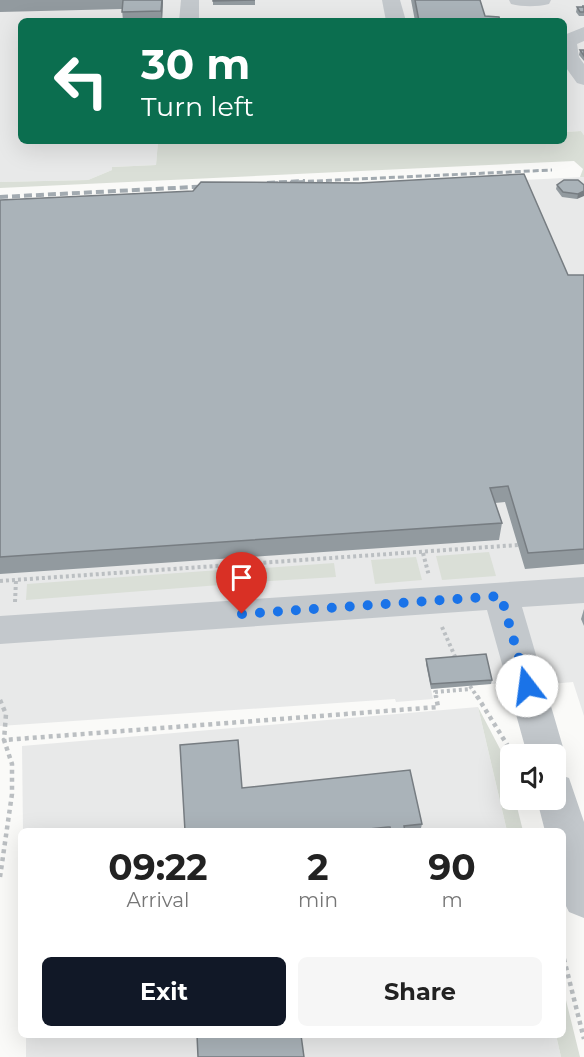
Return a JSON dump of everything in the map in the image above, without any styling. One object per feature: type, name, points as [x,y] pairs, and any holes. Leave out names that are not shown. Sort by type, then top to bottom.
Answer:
[{"type":"lane","points":[[189,18],[190,0]]},
{"type":"lane","points":[[391,0],[395,18]]},
{"type":"lane","points":[[518,0],[542,0]]},
{"type":"lane","points":[[584,33],[567,41],[569,57],[584,79]]},
{"type":"lane","points":[[0,630],[584,590]]},
{"type":"lane","points":[[501,596],[543,744]]},
{"type":"lane","points":[[560,810],[565,828]]},
{"type":"lane","points":[[566,831],[584,898]]},
{"type":"path","points":[[0,581],[518,545]]},
{"type":"path","points":[[4,740],[438,706],[435,692],[470,688],[506,744]]},
{"type":"path","points":[[0,700],[6,714],[4,740],[12,764],[12,794],[0,877]]},
{"type":"path","points":[[566,967],[584,1039]]},
{"type":"shaded area","points":[[0,0],[584,0],[584,135],[581,131],[567,132],[567,18],[18,18],[18,144],[158,144],[156,165],[112,167],[112,170],[88,180],[0,182]]},
{"type":"shaded area","points":[[581,131],[584,135],[584,177],[580,177],[583,169],[574,161],[0,188],[0,182],[88,180],[112,170],[112,167],[156,165],[158,144],[567,144],[567,132]]},
{"type":"shaded area","points":[[584,177],[584,716],[573,682],[507,688],[505,683],[431,689],[433,699],[396,702],[395,699],[0,726],[0,206]]},
{"type":"shaded area","points":[[489,552],[496,576],[442,580],[436,556]]},
{"type":"shaded area","points":[[416,557],[422,580],[375,584],[371,560]]},
{"type":"shaded area","points":[[334,563],[336,577],[236,583],[236,570]]},
{"type":"shaded area","points":[[219,570],[220,585],[26,600],[27,584]]},
{"type":"shaded area","points":[[478,707],[500,801],[500,810],[502,810],[506,828],[23,828],[22,746]]},
{"type":"shaded area","points":[[478,707],[500,749],[500,801]]},
{"type":"shaded area","points":[[502,810],[518,810],[522,828],[506,828]]},
{"type":"shaded area","points":[[566,1000],[580,1057],[561,1057],[557,1038],[566,1038]]},
{"type":"shaded area","points":[[26,1038],[557,1038],[561,1057],[26,1057]]},
{"type":"building","points":[[123,0],[162,0],[161,11],[122,12]]},
{"type":"building","points":[[415,0],[480,0],[485,16],[499,18],[418,18]]},
{"type":"building","points":[[577,7],[584,7],[584,12],[580,12]]},
{"type":"building","points":[[524,174],[568,275],[584,275],[584,549],[528,553],[508,486],[490,488],[502,523],[0,557],[0,200],[193,191],[201,182],[359,183]]},
{"type":"building","points":[[564,180],[578,180],[584,185],[584,191],[578,194],[563,192],[557,185]]},
{"type":"building","points":[[486,654],[492,680],[431,684],[426,659]]},
{"type":"building","points":[[238,740],[242,788],[410,770],[422,824],[404,826],[404,828],[185,828],[180,745]]},
{"type":"building","points":[[197,1038],[301,1038],[304,1057],[198,1057]]},
{"type":"railway","points":[[272,183],[552,170]]},
{"type":"railway","points":[[267,183],[305,181]]},
{"type":"railway","points":[[0,197],[213,186]]},
{"type":"route","points":[[242,614],[501,596],[527,686]]}]
